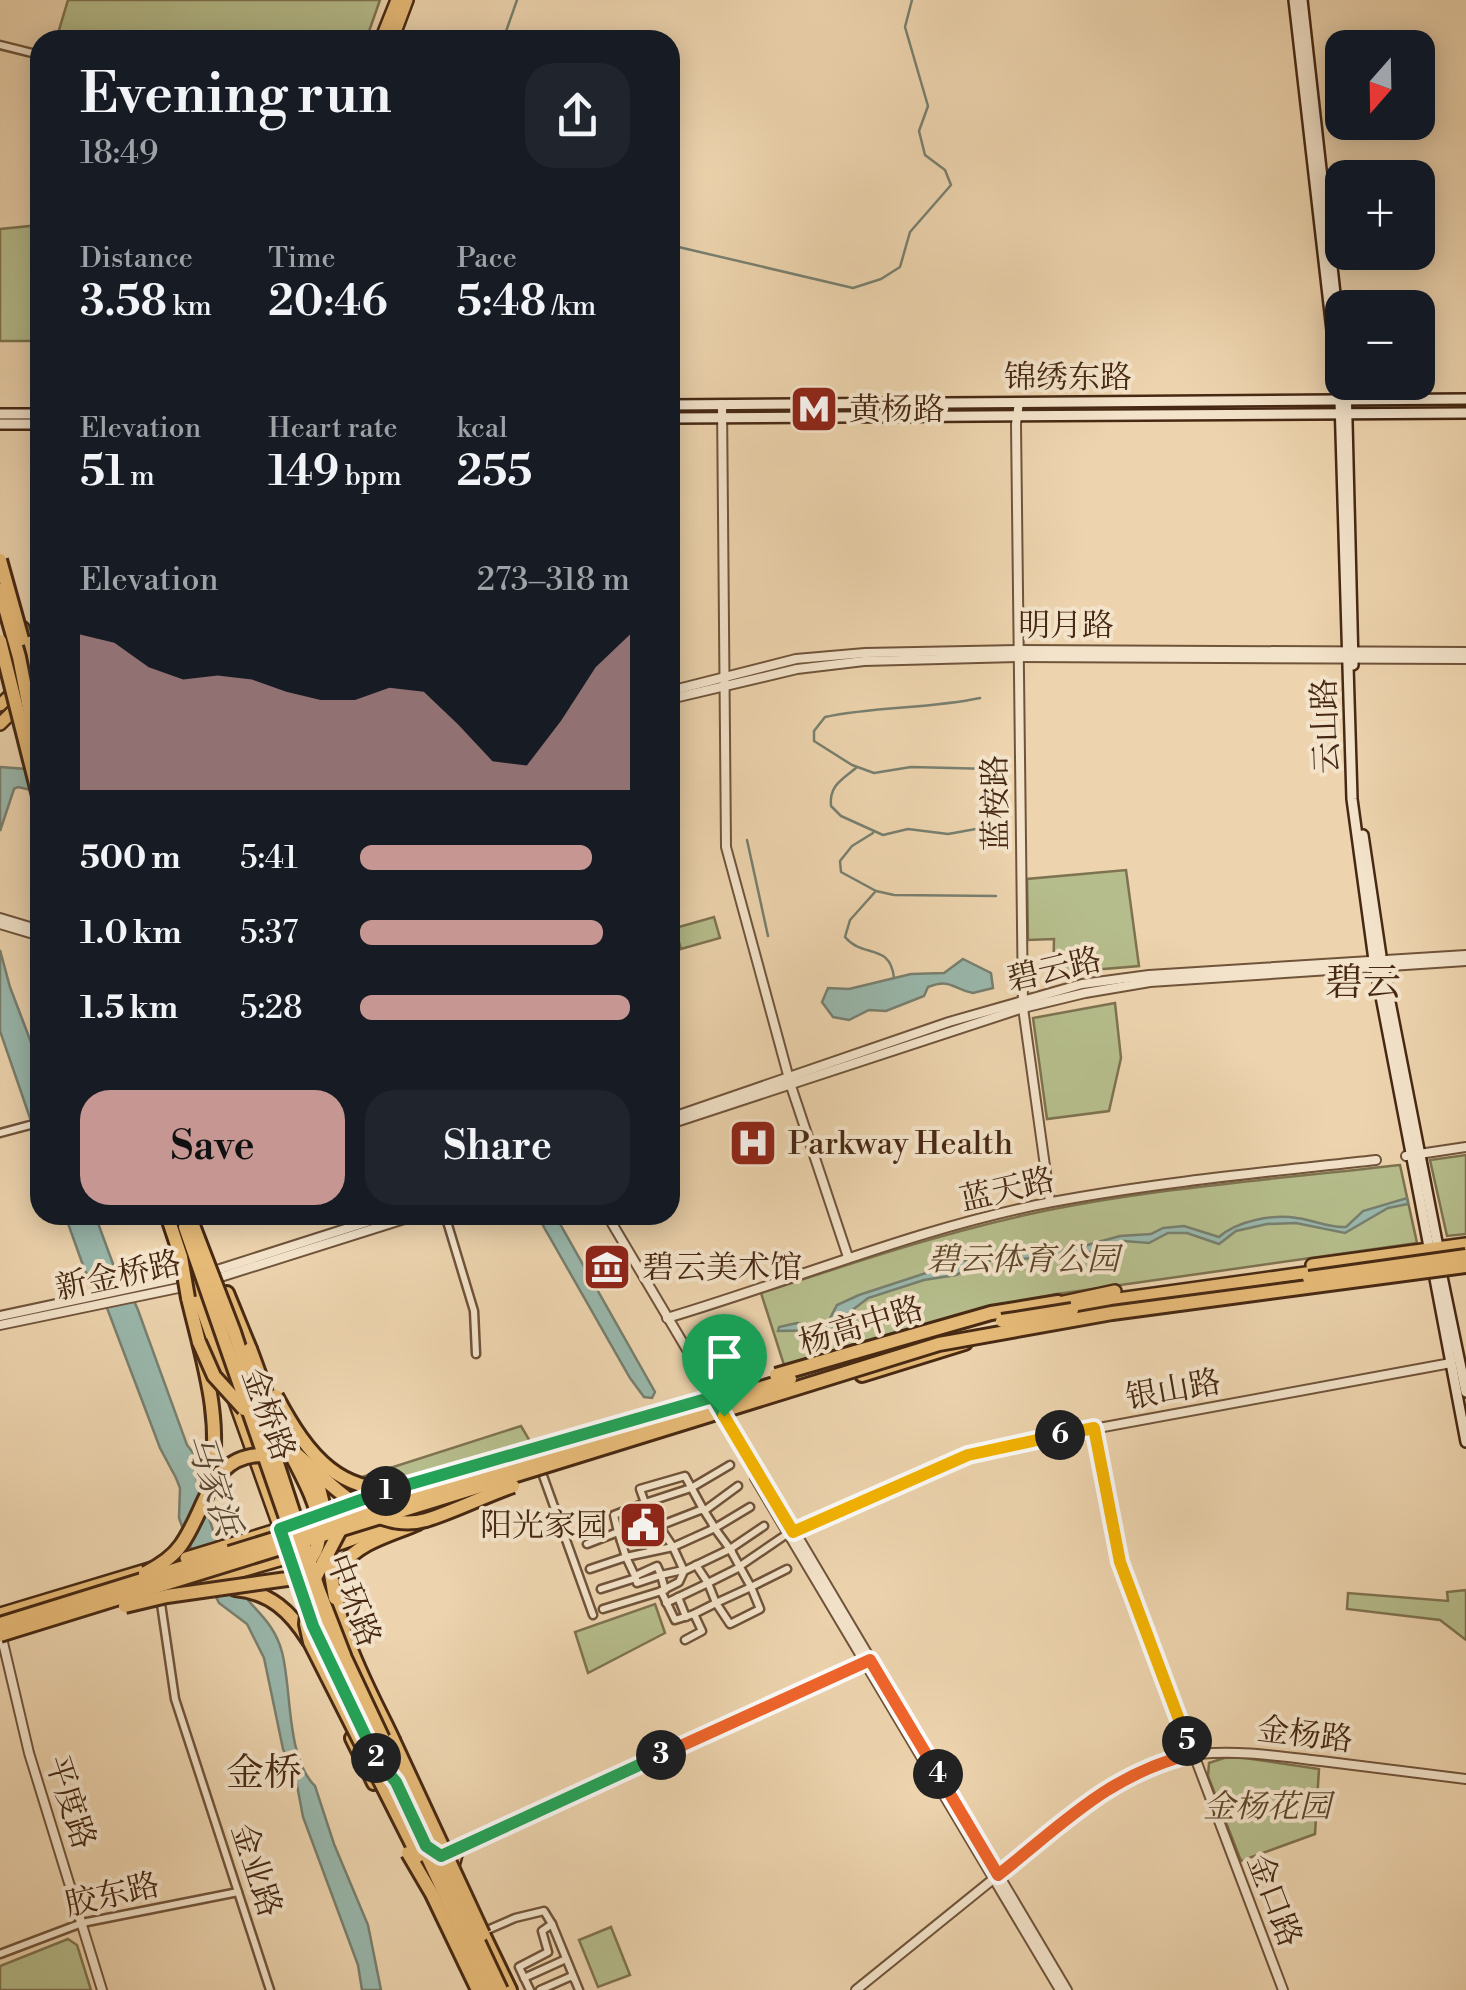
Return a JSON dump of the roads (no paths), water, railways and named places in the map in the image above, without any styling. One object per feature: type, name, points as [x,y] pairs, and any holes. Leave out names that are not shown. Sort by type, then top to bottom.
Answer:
[{"type":"highway","points":[[0,560],[30,676]]},
{"type":"highway","points":[[0,590],[19,658],[30,727]]},
{"type":"highway","points":[[0,641],[30,762]]},
{"type":"highway","points":[[32,1614],[120,1584],[165,1562],[188,1533],[210,1484],[216,1454],[216,1417],[181,1257],[169,1225]]},
{"type":"highway","name":"中环路","points":[[183,1225],[316,1633],[489,1990]]},
{"type":"highway","name":"中环路","points":[[195,1225],[319,1590],[385,1747],[507,1990]]},
{"type":"highway","points":[[0,1635],[152,1598],[275,1583],[300,1572],[317,1550],[320,1538],[314,1500],[244,1352],[197,1225]]},
{"type":"highway","points":[[205,1240],[229,1321]]},
{"type":"highway","name":"杨高中路","points":[[0,1635],[923,1340],[1016,1319],[1466,1250]]},
{"type":"highway","name":"杨高中路","points":[[719,1406],[989,1332],[1466,1266]]},
{"type":"highway","points":[[719,1406],[734,1388],[991,1313],[1058,1302]]},
{"type":"highway","points":[[719,1406],[766,1405],[980,1338]]},
{"type":"highway","points":[[199,1342],[207,1365],[222,1388],[359,1506],[392,1521],[424,1520]]},
{"type":"highway","points":[[244,1352],[297,1433],[332,1471],[369,1489],[415,1488]]},
{"type":"highway","points":[[445,1896],[402,1828],[316,1633],[306,1624],[309,1596],[335,1536],[345,1523],[370,1505],[415,1488],[624,1437]]},
{"type":"highway","points":[[335,1598],[338,1574],[348,1558],[366,1546],[424,1520],[580,1464],[624,1437]]},
{"type":"highway","name":"杨高中路","points":[[0,1635],[32,1614],[624,1437]]},
{"type":"highway","points":[[210,1484],[230,1465],[257,1454],[275,1455],[304,1468],[319,1488],[328,1568],[361,1668],[484,1932],[507,1990]]},
{"type":"highway","points":[[232,1589],[257,1593],[316,1633],[353,1740],[476,1990]]},
{"type":"highway","points":[[385,1747],[484,1932]]},
{"type":"main road","points":[[385,30],[396,0]]},
{"type":"main road","points":[[396,30],[407,0]]},
{"type":"main road","name":"云山路","points":[[1294,0],[1334,290]]},
{"type":"main road","name":"云山路","points":[[1302,0],[1332,290]]},
{"type":"main road","name":"锦绣东路","points":[[1435,399],[1466,399]]},
{"type":"main road","name":"云山路","points":[[1344,400],[1358,798],[1378,964],[1412,1155],[1466,1392]]},
{"type":"main road","name":"锦绣东路","points":[[680,405],[1344,400]]},
{"type":"main road","name":"锦绣东路","points":[[680,418],[1466,413]]},
{"type":"main road","points":[[0,414],[30,414]]},
{"type":"main road","points":[[0,424],[30,424]]},
{"type":"main road","points":[[0,548],[30,649]]},
{"type":"main road","points":[[0,628],[30,739]]},
{"type":"main road","points":[[0,705],[30,683]]},
{"type":"main road","points":[[0,732],[3,722],[30,692]]},
{"type":"main road","name":"金桥路","points":[[171,1225],[202,1279],[275,1434],[276,1456]]},
{"type":"main road","name":"金桥路","points":[[194,1225],[202,1279],[254,1452],[290,1526]]},
{"type":"main road","name":"杨高中路","points":[[0,1635],[331,1548],[542,1473],[672,1433],[719,1406],[943,1329],[1092,1294],[1466,1250]]},
{"type":"main road","name":"杨高中路","points":[[0,1614],[290,1526],[398,1486],[661,1414],[719,1406],[818,1384],[999,1334],[1028,1321],[1104,1300],[1434,1251]]},
{"type":"main road","points":[[999,1334],[1438,1273]]},
{"type":"main road","points":[[1275,1277],[1309,1290]]},
{"type":"main road","name":"金桥路","points":[[202,1279],[223,1341],[244,1352],[276,1456],[322,1660],[346,1718],[489,1990]]},
{"type":"main road","name":"云山路","points":[[1458,1361],[1466,1442]]},
{"type":"main road","points":[[290,1526],[289,1534],[327,1626],[341,1636],[382,1732],[507,1990]]},
{"type":"main road","name":"金桥路","points":[[316,1633],[380,1765],[476,1990]]},
{"type":"main road","points":[[380,1765],[396,1782],[426,1846],[453,1866],[484,1932]]},
{"type":"main road","points":[[453,1866],[458,1848]]},
{"type":"main road","points":[[469,1914],[484,1932]]},
{"type":"street","points":[[0,45],[30,53]]},
{"type":"street","name":"蓝桉路","points":[[1019,402],[1023,1004],[1035,1123],[1050,1202]]},
{"type":"street","points":[[722,404],[726,847],[790,1083],[848,1257]]},
{"type":"street","name":"明月路","points":[[680,689],[796,660],[865,653],[1466,655]]},
{"type":"street","name":"明月路","points":[[680,695],[725,679]]},
{"type":"street","points":[[5,922],[30,930]]},
{"type":"street","name":"碧云路","points":[[680,1119],[790,1083],[950,1022],[1023,1004],[1150,982],[1466,958]]},
{"type":"street","points":[[0,1133],[30,1125]]},
{"type":"street","points":[[1412,1155],[1466,1147]]},
{"type":"street","name":"蓝天路","points":[[665,1318],[882,1245],[1050,1202],[1376,1160]]},
{"type":"street","name":"新金桥路","points":[[0,1326],[98,1301],[131,1288],[202,1279],[360,1225]]},
{"type":"street","name":"新金桥路","points":[[0,1316],[135,1298],[383,1225]]},
{"type":"street","points":[[448,1225],[474,1311],[476,1354]]},
{"type":"street","points":[[610,1225],[719,1406],[788,1534],[1064,1990]]},
{"type":"street","name":"银山路","points":[[788,1534],[979,1451],[1458,1361]]},
{"type":"street","name":"金口路","points":[[1094,1428],[1120,1562],[1283,1990]]},
{"type":"street","points":[[643,1596],[614,1515],[691,1488],[730,1465]]},
{"type":"street","points":[[542,1473],[593,1615]]},
{"type":"street","points":[[602,1609],[665,1590],[680,1582],[684,1570],[640,1489],[685,1476],[751,1586],[760,1609],[730,1624],[696,1565]]},
{"type":"street","points":[[659,1526],[703,1509],[738,1486]]},
{"type":"street","points":[[590,1569],[673,1548],[750,1507]]},
{"type":"street","points":[[621,1541],[661,1529],[659,1526]]},
{"type":"street","points":[[661,1576],[730,1549],[764,1526]]},
{"type":"street","points":[[587,1544],[618,1532]]},
{"type":"street","points":[[645,1534],[651,1552]]},
{"type":"street","points":[[666,1603],[740,1567],[788,1534]]},
{"type":"street","points":[[602,1590],[636,1579],[658,1566],[665,1590]]},
{"type":"street","points":[[665,1590],[661,1592],[675,1620],[787,1569]]},
{"type":"street","name":"金业路","points":[[158,1591],[175,1700],[270,1990]]},
{"type":"street","points":[[678,1597],[702,1631],[684,1640]]},
{"type":"street","name":"平度路","points":[[0,1635],[29,1753],[102,1990]]},
{"type":"street","points":[[422,1864],[867,1661]]},
{"type":"street","name":"金杨路","points":[[856,1990],[1121,1778],[1158,1762],[1213,1751],[1258,1753],[1466,1779]]},
{"type":"street","name":"胶东路","points":[[0,1954],[82,1923],[238,1892]]},
{"type":"street","points":[[484,1932],[515,1918],[544,1912],[577,1990]]},
{"type":"street","points":[[530,1990],[519,1967],[548,1952],[542,1931],[552,1924]]},
{"type":"street","points":[[524,1978],[566,1959]]},
{"type":"street","points":[[540,1990],[572,1976]]},
{"type":"water","points":[[0,767],[30,769],[30,790],[14,789],[0,831]]},
{"type":"water","points":[[0,950],[30,1040],[30,1118],[0,1031]]},
{"type":"water","points":[[963,959],[991,973],[993,988],[973,993],[947,984],[936,985],[928,987],[924,996],[886,1011],[869,1010],[849,1020],[833,1017],[822,1002],[828,988],[849,989],[911,974],[944,973]]},
{"type":"water","points":[[1407,1198],[1408,1204],[1388,1208],[1345,1233],[1296,1223],[1267,1224],[1236,1231],[1219,1244],[1187,1233],[1168,1233],[1149,1243],[1124,1241],[1081,1255],[987,1261],[956,1275],[924,1280],[868,1298],[832,1330],[778,1331],[779,1327],[797,1323],[826,1326],[837,1305],[984,1254],[1069,1250],[1120,1236],[1184,1226],[1219,1237],[1245,1223],[1277,1217],[1346,1227],[1363,1211]]},
{"type":"water","points":[[69,1225],[99,1225],[116,1272],[125,1280],[138,1310],[187,1445],[197,1458],[194,1472],[222,1556],[241,1591],[278,1640],[299,1759],[315,1786],[368,1925],[381,1990],[362,1990],[358,1965],[303,1817],[297,1785],[283,1749],[264,1658],[247,1624],[219,1603],[187,1540],[179,1518],[180,1488],[160,1448],[104,1300],[85,1271]]},
{"type":"water","points":[[543,1225],[561,1225],[655,1392],[652,1398],[644,1397]]},
{"type":"waterway","points":[[506,30],[517,0]]},
{"type":"waterway","points":[[680,247],[853,288],[881,279],[900,267],[910,232],[951,185],[945,170],[925,155],[919,131],[928,106],[905,27],[912,0]]},
{"type":"waterway","points":[[980,698],[825,717],[814,731],[814,741],[852,765],[874,773],[911,767],[991,769]]},
{"type":"waterway","points":[[856,768],[832,793],[831,806],[841,816],[883,835],[908,829],[948,834],[987,827],[993,830]]},
{"type":"waterway","points":[[873,833],[852,846],[840,861],[841,872],[876,891],[894,895],[996,896]]},
{"type":"waterway","points":[[747,840],[768,936]]},
{"type":"waterway","points":[[875,892],[850,920],[845,937],[887,960],[894,978]]},
{"type":"place","name":"黄杨路","points":[[814,409]]},
{"type":"place","name":"Parkway Health","points":[[753,1143]]},
{"type":"place","name":"碧云美术馆","points":[[607,1267]]},
{"type":"place","name":"阳光家园","points":[[643,1525]]},
{"type":"district","name":"碧云","points":[[1363,982]]},
{"type":"district","name":"金桥","points":[[264,1772]]},
{"type":"park label","name":"碧云体育公园","points":[[1023,1259]]},
{"type":"park label","name":"金杨花园","points":[[1267,1806]]},
{"type":"water label","name":"马家浜","points":[[214,1484]]}]
